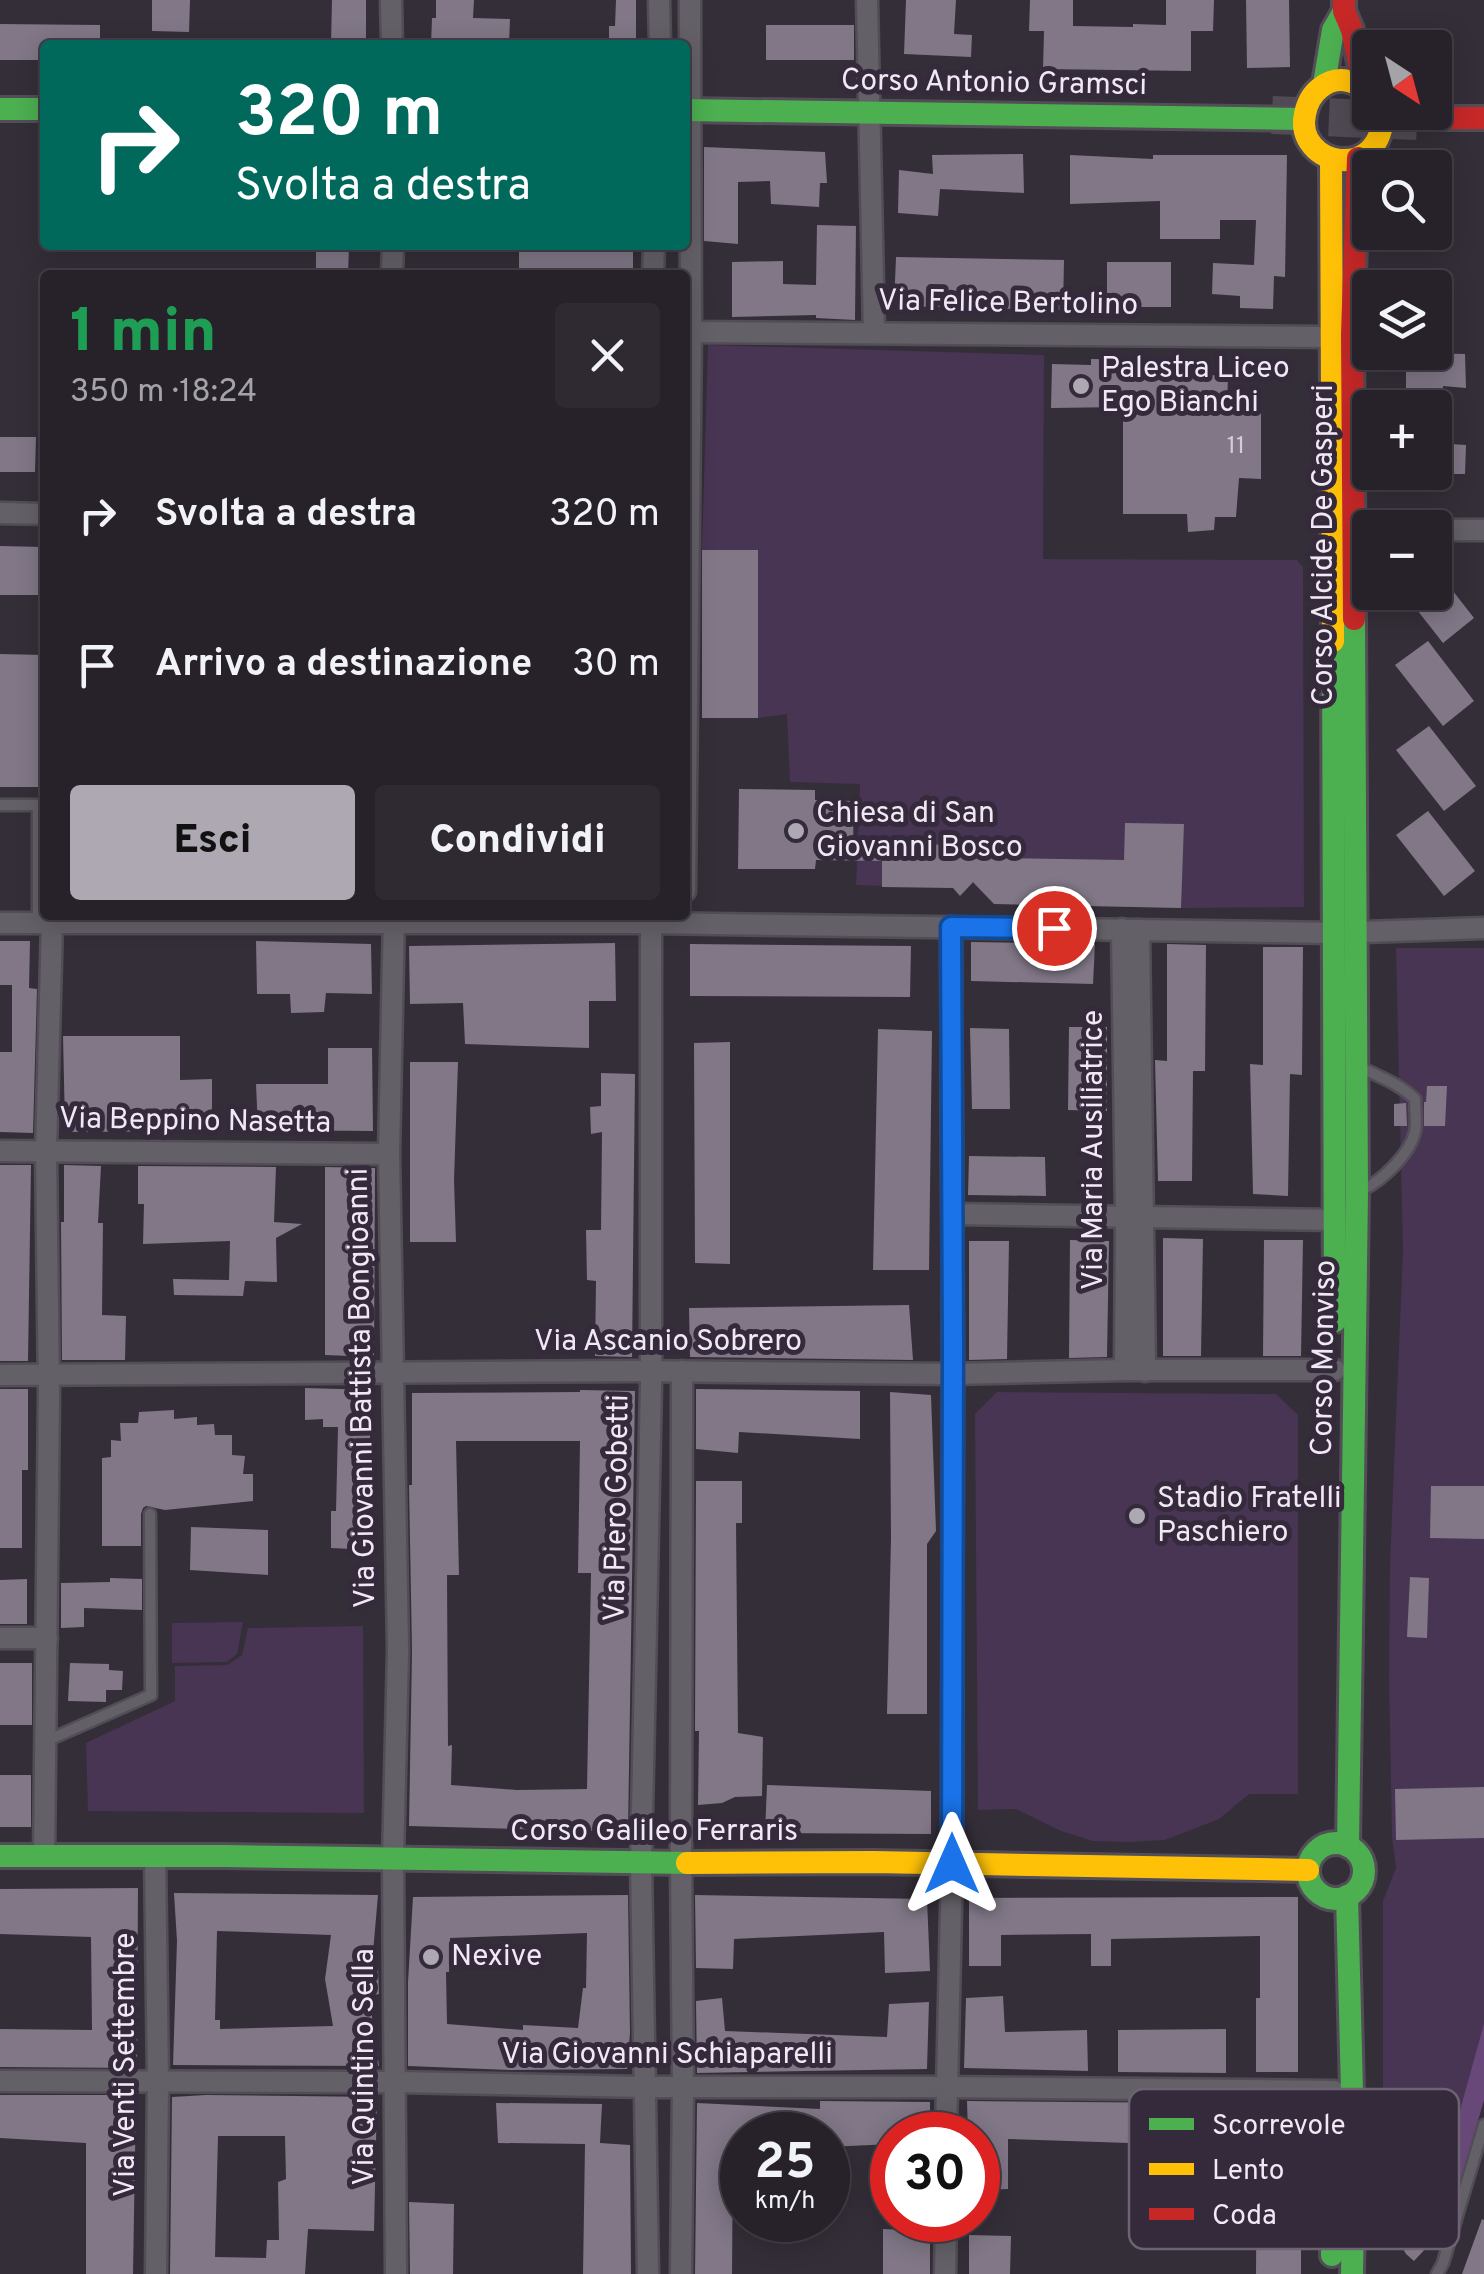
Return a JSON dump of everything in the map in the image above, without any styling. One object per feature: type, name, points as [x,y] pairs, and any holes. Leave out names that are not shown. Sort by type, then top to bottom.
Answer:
[{"type":"main road","points":[[1324,84],[1333,30],[1344,5]]},
{"type":"main road","points":[[1344,5],[1352,30]]},
{"type":"main road","points":[[1352,82],[1345,79],[1324,84],[1308,99],[1302,120],[1307,140],[1322,155],[1352,159]]},
{"type":"main road","points":[[0,109],[40,110]]},
{"type":"main road","name":"Corso Antonio Gramsci","points":[[690,110],[1302,120]]},
{"type":"main road","points":[[1452,117],[1484,118]]},
{"type":"main road","name":"Corso Alcide De Gasperi","points":[[1331,159],[1330,337],[1345,932]]},
{"type":"main road","name":"Corso Alcide De Gasperi","points":[[1354,250],[1352,334],[1361,510]]},
{"type":"main road","name":"Corso Alcide De Gasperi","points":[[1345,932],[1359,610]]},
{"type":"main road","name":"Corso Monviso","points":[[1340,1844],[1357,1193],[1355,1064],[1345,932]]},
{"type":"main road","name":"Corso Monviso","points":[[1340,1844],[1335,1220],[1345,932]]},
{"type":"main road","points":[[1340,1844],[1362,1858],[1364,1876],[1355,1892],[1338,1897],[1317,1890],[1308,1870],[1315,1852],[1340,1844]]},
{"type":"main road","name":"Corso Galileo Ferraris","points":[[0,1856],[1308,1870]]},
{"type":"main road","points":[[1334,2089],[1338,1897]]},
{"type":"main road","points":[[1338,1897],[1349,2089]]},
{"type":"main road","points":[[1332,2249],[1332,2274]]},
{"type":"main road","points":[[1352,2249],[1352,2274]]},
{"type":"street","points":[[391,0],[392,40]]},
{"type":"street","points":[[659,0],[660,40]]},
{"type":"street","points":[[689,40],[690,0]]},
{"type":"street","points":[[867,0],[874,332]]},
{"type":"street","name":"Via Felice Bertolino","points":[[690,332],[1330,337]]},
{"type":"street","points":[[0,514],[40,514]]},
{"type":"street","points":[[1452,530],[1484,530]]},
{"type":"street","points":[[690,919],[1345,932],[1484,928]]},
{"type":"street","points":[[0,923],[394,920]]},
{"type":"street","name":"Via Giovanni Battista Bongioanni","points":[[392,1860],[398,1650],[389,1154],[394,920]]},
{"type":"street","name":"Via Piero Gobetti","points":[[648,2274],[640,1863],[651,1371],[650,920]]},
{"type":"street","points":[[44,1856],[48,1374],[45,923]]},
{"type":"street","points":[[946,2112],[952,1864],[951,927]]},
{"type":"street","name":"Via Maria Ausiliatrice","points":[[1131,929],[1135,1371]]},
{"type":"street","name":"Via Beppino Nasetta","points":[[0,1151],[389,1154]]},
{"type":"street","points":[[952,1214],[1335,1220]]},
{"type":"street","name":"Via Ascanio Sobrero","points":[[0,1375],[1335,1370]]},
{"type":"street","name":"Via Piero Gobetti","points":[[681,2274],[682,1372]]},
{"type":"street","points":[[0,1638],[47,1638]]},
{"type":"street","name":"Via Venti Settembre","points":[[155,1856],[156,2274]]},
{"type":"street","name":"Via Quintino Sella","points":[[392,1860],[396,2274]]},
{"type":"street","name":"Via Giovanni Schiaparelli","points":[[0,2081],[1129,2089]]},
{"type":"street","points":[[945,2274],[946,2242]]},
{"type":"lane","points":[[0,805],[38,805],[40,839]]},
{"type":"lane","points":[[1355,1064],[1404,1088],[1415,1099],[1415,1132],[1403,1155],[1377,1183],[1357,1193]]},
{"type":"lane","points":[[46,1741],[151,1694],[150,1514]]},
{"type":"lane","points":[[1459,2209],[1484,2125]]},
{"type":"lane","points":[[1436,2274],[1447,2249]]},
{"type":"shaded area","points":[[708,345],[1044,355],[1043,559],[1297,560],[1303,567],[1304,907],[994,904],[973,883],[960,896],[953,888],[856,885],[860,784],[790,782],[787,714],[702,718]]},
{"type":"shaded area","points":[[1396,948],[1484,948],[1484,2023],[1459,2114],[1459,2089],[1383,2089],[1383,1901],[1396,1868],[1392,1837],[1390,1563],[1403,1251]]},
{"type":"shaded area","name":"Stadio Fratelli Paschiero","points":[[997,1392],[1276,1394],[1298,1415],[1298,1794],[1249,1794],[1219,1819],[1165,1840],[1129,1842],[1093,1841],[1061,1831],[1016,1809],[978,1810],[975,1414]]},
{"type":"shaded area","points":[[243,1622],[237,1654],[227,1662],[172,1663],[172,1623]]},
{"type":"shaded area","points":[[363,1626],[364,1813],[88,1811],[86,1743],[175,1701],[175,1666],[227,1665],[242,1655],[248,1628]]},
{"type":"shaded area","points":[[1484,2023],[1484,2100],[1459,2186],[1459,2114]]},
{"type":"building","points":[[152,0],[190,0],[189,32],[152,31]]},
{"type":"building","points":[[332,0],[366,0],[366,40],[331,40]]},
{"type":"building","points":[[436,0],[474,0],[473,18],[510,19],[509,40],[431,40],[432,18],[436,18]]},
{"type":"building","points":[[616,0],[636,0],[636,40],[609,40],[609,26],[615,26]]},
{"type":"building","points":[[906,0],[956,0],[954,34],[972,35],[971,57],[904,54]]},
{"type":"building","points":[[1030,0],[1073,0],[1073,26],[1133,27],[1166,25],[1166,0],[1214,0],[1213,31],[1191,31],[1191,71],[1043,69],[1044,31],[1029,31]]},
{"type":"building","points":[[1246,0],[1289,0],[1290,67],[1247,68]]},
{"type":"building","points":[[0,24],[100,25],[100,40],[40,40],[40,60],[0,60]]},
{"type":"building","points":[[766,25],[854,25],[854,60],[766,60]]},
{"type":"building","points":[[704,147],[825,152],[827,183],[820,183],[819,207],[771,204],[770,181],[738,182],[738,244],[704,241]]},
{"type":"building","points":[[1023,154],[1024,193],[940,189],[938,216],[898,213],[899,170],[933,174],[932,155]]},
{"type":"building","points":[[1070,155],[1153,159],[1153,155],[1287,155],[1285,277],[1274,276],[1273,309],[1240,308],[1240,296],[1212,294],[1213,263],[1254,265],[1256,220],[1220,220],[1220,239],[1160,239],[1160,201],[1070,204]]},
{"type":"building","points":[[817,225],[856,226],[855,320],[816,315],[732,317],[732,262],[783,261],[783,284],[816,285]]},
{"type":"building","points":[[316,250],[349,250],[348,270],[316,270]]},
{"type":"building","points":[[519,250],[633,250],[633,270],[519,270]]},
{"type":"building","points":[[896,257],[1064,260],[1063,310],[894,306]]},
{"type":"building","points":[[1107,262],[1171,262],[1171,307],[1107,307]]},
{"type":"building","points":[[1452,354],[1465,354],[1466,388],[1406,390],[1406,370],[1452,370]]},
{"type":"building","points":[[1091,359],[1155,360],[1154,376],[1228,375],[1227,410],[1261,411],[1261,479],[1239,478],[1236,517],[1215,517],[1214,530],[1188,532],[1187,514],[1123,514],[1123,407],[1051,408],[1052,364],[1091,365]]},
{"type":"building","points":[[0,437],[36,437],[35,472],[0,472]]},
{"type":"building","points":[[1452,444],[1466,445],[1465,474],[1452,474]]},
{"type":"building","points":[[0,546],[40,547],[40,595],[0,595]]},
{"type":"building","points":[[702,550],[758,550],[758,718],[702,718]]},
{"type":"building","points":[[1452,590],[1474,618],[1443,643],[1417,610],[1452,610]]},
{"type":"building","points":[[1428,641],[1474,701],[1443,726],[1395,665]]},
{"type":"building","points":[[0,654],[40,655],[40,787],[0,787]]},
{"type":"building","points":[[1429,726],[1476,786],[1444,811],[1396,750]]},
{"type":"building","points":[[739,789],[815,790],[815,800],[854,801],[853,844],[991,845],[992,858],[1124,860],[1125,823],[1184,824],[1181,908],[994,904],[973,882],[960,896],[953,888],[882,887],[882,861],[816,860],[815,869],[738,869]]},
{"type":"building","points":[[1428,811],[1475,871],[1444,896],[1396,835]]},
{"type":"building","points":[[0,941],[30,941],[29,988],[37,989],[33,1133],[0,1132],[0,1052],[12,1052],[12,985],[0,985]]},
{"type":"building","points":[[256,941],[371,944],[372,994],[326,993],[324,1012],[291,1013],[290,994],[257,994]]},
{"type":"building","points":[[971,942],[1095,944],[1093,984],[971,981]]},
{"type":"building","points":[[615,943],[616,1001],[589,1001],[589,1048],[465,1044],[463,1003],[410,1004],[409,946]]},
{"type":"building","points":[[690,944],[911,946],[910,997],[690,996]]},
{"type":"building","points":[[1167,944],[1206,945],[1205,1071],[1193,1071],[1192,1181],[1158,1181],[1155,1060],[1167,1061]]},
{"type":"building","points":[[1263,947],[1303,947],[1302,1075],[1290,1074],[1288,1196],[1253,1194],[1250,1064],[1263,1065]]},
{"type":"building","points":[[1069,1027],[1107,1027],[1107,1111],[1068,1110]]},
{"type":"building","points":[[970,1028],[1009,1029],[1010,1109],[972,1109]]},
{"type":"building","points":[[878,1029],[932,1031],[929,1270],[873,1270]]},
{"type":"building","points":[[63,1036],[180,1036],[180,1080],[212,1079],[212,1131],[71,1132],[65,1126]]},
{"type":"building","points":[[730,1042],[730,1264],[695,1263],[694,1043]]},
{"type":"building","points":[[328,1048],[372,1048],[373,1131],[258,1130],[256,1084],[328,1084]]},
{"type":"building","points":[[410,1062],[458,1062],[456,1242],[410,1242]]},
{"type":"building","points":[[601,1073],[635,1074],[632,1357],[595,1356],[596,1281],[587,1280],[586,1230],[601,1230],[602,1132],[591,1134],[590,1107],[601,1106]]},
{"type":"building","points":[[1427,1086],[1447,1086],[1445,1126],[1424,1126]]},
{"type":"building","points":[[1406,1103],[1407,1126],[1394,1126],[1394,1104]]},
{"type":"building","points":[[969,1156],[1045,1157],[1046,1196],[968,1195]]},
{"type":"building","points":[[0,1165],[31,1165],[28,1361],[0,1361]]},
{"type":"building","points":[[64,1165],[101,1166],[98,1223],[103,1223],[102,1315],[126,1316],[125,1360],[62,1360]]},
{"type":"building","points":[[138,1166],[276,1167],[274,1222],[302,1224],[276,1238],[277,1282],[245,1281],[243,1296],[174,1295],[173,1279],[229,1280],[230,1241],[143,1244],[144,1204],[138,1204]]},
{"type":"building","points":[[325,1167],[375,1168],[374,1357],[325,1355]]},
{"type":"building","points":[[1163,1238],[1203,1239],[1201,1356],[1163,1356]]},
{"type":"building","points":[[1070,1240],[1109,1241],[1107,1357],[1069,1358]]},
{"type":"building","points":[[1264,1240],[1303,1240],[1301,1356],[1263,1356]]},
{"type":"building","points":[[969,1241],[1009,1241],[1007,1359],[969,1360]]},
{"type":"building","points":[[909,1305],[913,1360],[690,1357],[689,1308]]},
{"type":"building","points":[[305,1388],[373,1390],[371,1550],[331,1548],[338,1427],[323,1427],[323,1419],[305,1420]]},
{"type":"building","points":[[0,1389],[28,1389],[28,1470],[22,1470],[22,1548],[0,1548]]},
{"type":"building","points":[[696,1389],[860,1391],[860,1439],[739,1432],[738,1453],[696,1449]]},
{"type":"building","points":[[635,1391],[628,1832],[409,1826],[412,1393]],"holes":[[[456,1441],[580,1441],[578,1573],[591,1573],[587,1789],[517,1790],[451,1785],[447,1575],[459,1575]]]},
{"type":"building","points":[[890,1392],[931,1395],[936,1531],[927,1544],[927,1714],[887,1714]]},
{"type":"building","points":[[174,1410],[174,1419],[197,1417],[197,1425],[214,1424],[215,1435],[232,1435],[232,1455],[245,1456],[243,1474],[253,1474],[253,1501],[165,1510],[146,1506],[141,1514],[141,1546],[102,1546],[102,1458],[111,1457],[111,1440],[121,1441],[120,1423],[138,1423],[139,1412]]},
{"type":"building","points":[[696,1481],[742,1481],[742,1523],[736,1523],[738,1733],[763,1737],[762,1796],[698,1805],[699,1731],[695,1731]]},
{"type":"building","points":[[1431,1486],[1484,1486],[1484,1539],[1430,1538]]},
{"type":"building","points":[[191,1527],[268,1530],[268,1575],[190,1570]]},
{"type":"building","points":[[1410,1577],[1429,1578],[1427,1638],[1407,1637]]},
{"type":"building","points":[[110,1578],[142,1579],[142,1610],[84,1608],[84,1627],[61,1628],[61,1583],[110,1582]]},
{"type":"building","points":[[27,1579],[27,1624],[0,1624],[0,1580]]},
{"type":"building","points":[[0,1663],[32,1663],[32,1725],[0,1725]]},
{"type":"building","points":[[70,1663],[109,1664],[109,1670],[123,1671],[122,1690],[106,1690],[106,1702],[68,1701]]},
{"type":"building","points":[[0,1775],[31,1775],[31,1827],[0,1827]]},
{"type":"building","points":[[767,1785],[931,1791],[931,1834],[765,1833]]},
{"type":"building","points":[[1484,1787],[1484,1838],[1396,1840],[1395,1789]]},
{"type":"building","points":[[138,1888],[137,2068],[0,2067],[0,2029],[92,2030],[91,1937],[0,1934],[0,1889]]},
{"type":"building","points":[[174,1893],[378,1895],[372,1964],[378,1967],[379,1994],[369,1996],[379,2066],[173,2065],[177,1941]],"holes":[[[217,1931],[331,1935],[325,1979],[333,2026],[220,2029],[220,2020],[215,2020]]]},
{"type":"building","points":[[628,1895],[627,2069],[408,2066],[413,1897]],"holes":[[[587,1933],[586,1988],[578,2028],[523,2025],[523,2030],[447,2024],[450,1938]]]},
{"type":"building","points":[[695,1895],[927,1899],[930,1971],[885,1973],[884,1932],[734,1939],[733,1969],[696,1968]]},
{"type":"building","points":[[1298,1897],[1298,2072],[1256,2072],[1260,1936],[1111,1939],[1111,1966],[1091,1966],[1091,1934],[1001,1935],[1001,1966],[969,1966],[969,1898]]},
{"type":"building","points":[[1003,1996],[1005,2032],[1087,2030],[1088,2071],[964,2068],[966,1998]]},
{"type":"building","points":[[722,1998],[725,2031],[887,2037],[889,2004],[929,2002],[927,2069],[697,2073],[696,2001]]},
{"type":"building","points":[[1226,2029],[1226,2073],[1118,2072],[1118,2030]]},
{"type":"building","points":[[0,2095],[136,2095],[133,2274],[86,2274],[86,2143],[0,2138]]},
{"type":"building","points":[[172,2097],[377,2097],[374,2231],[308,2229],[305,2274],[170,2274]],"holes":[[[218,2136],[285,2136],[286,2179],[278,2182],[279,2240],[267,2240],[266,2258],[215,2257]]]},
{"type":"building","points":[[820,2101],[930,2102],[930,2112],[870,2112],[870,2145],[850,2146],[850,2112],[720,2112],[720,2242],[732,2242],[732,2274],[695,2274],[697,2103],[820,2109]]},
{"type":"building","points":[[967,2101],[1129,2102],[1129,2143],[1008,2139],[1008,2189],[1000,2189],[1000,2112],[967,2112]]},
{"type":"building","points":[[496,2103],[602,2104],[600,2143],[630,2145],[631,2274],[583,2274],[585,2144],[498,2143]]},
{"type":"building","points":[[409,2202],[454,2204],[453,2274],[410,2274]]},
{"type":"building","points":[[1482,2219],[1484,2274],[1462,2274]]},
{"type":"building","points":[[1000,2236],[1011,2236],[1010,2274],[969,2274],[969,2242],[1000,2242]]},
{"type":"building","points":[[883,2242],[930,2242],[930,2274],[883,2274]]},
{"type":"building","points":[[1256,2249],[1301,2249],[1301,2274],[1256,2274]]},
{"type":"building","points":[[1403,2249],[1425,2249],[1414,2261]]},
{"type":"tunnel","points":[[1272,115],[1352,118]]},
{"type":"traffic: fast","points":[[1324,84],[1333,30],[1344,11]]},
{"type":"traffic: fast","points":[[0,109],[40,109]]},
{"type":"traffic: fast","points":[[690,110],[1302,119]]},
{"type":"traffic: fast","points":[[1348,1846],[1357,1193],[1354,619]]},
{"type":"traffic: fast","points":[[1333,641],[1335,1321]]},
{"type":"traffic: fast","points":[[1336,1843],[1356,1851],[1364,1871],[1356,1891],[1336,1899],[1316,1891],[1308,1871],[1316,1851],[1336,1843]]},
{"type":"traffic: fast","points":[[0,1856],[687,1863]]},
{"type":"traffic: fast","points":[[1347,1896],[1352,2089]]},
{"type":"traffic: fast","points":[[1332,2249],[1332,2255]]},
{"type":"traffic: fast","points":[[1352,2249],[1352,2274]]},
{"type":"traffic: slow","points":[[1352,81],[1326,84],[1310,100],[1305,132],[1313,146],[1340,160],[1355,158],[1369,150],[1380,130]]},
{"type":"traffic: slow","points":[[1331,159],[1333,641]]},
{"type":"traffic: slow","points":[[687,1863],[873,1862],[1308,1870]]},
{"type":"traffic: jam","points":[[1344,0],[1352,30]]},
{"type":"traffic: jam","points":[[1452,118],[1484,118]]},
{"type":"traffic: jam","points":[[1354,619],[1355,250]]},
{"type":"place","name":"Palestra Liceo Ego Bianchi","points":[[1081,386]]},
{"type":"place","name":"Chiesa di San Giovanni Bosco","points":[[796,831]]},
{"type":"place","name":"Stadio Fratelli Paschiero","points":[[1137,1516]]},
{"type":"place","name":"Nexive","points":[[431,1957]]},
{"type":"route","points":[[952,1864],[951,927],[1054,928]]}]
